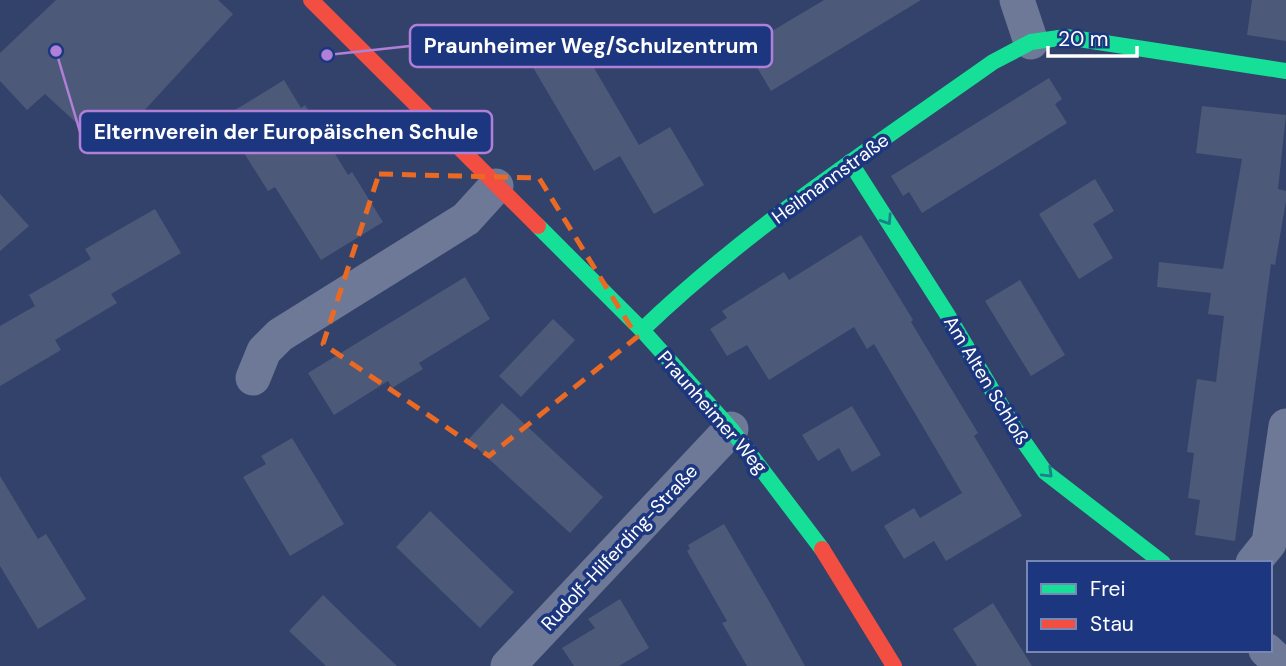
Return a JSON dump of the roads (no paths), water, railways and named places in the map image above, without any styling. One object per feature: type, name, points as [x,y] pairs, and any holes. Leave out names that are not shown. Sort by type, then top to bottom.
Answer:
[{"type":"street","name":"Praunheimer Weg","points":[[311,0],[642,330],[731,429],[824,551],[894,666]]},
{"type":"street","points":[[1017,0],[1031,42]]},
{"type":"street","name":"Heilmannstraße","points":[[642,330],[671,301],[710,272],[759,229],[993,62],[1031,42],[1066,37],[1286,71]]},
{"type":"street","name":"Am Alten Schloß","points":[[850,162],[947,314],[1015,429],[1045,472],[1160,561]]},
{"type":"street","points":[[253,378],[264,351],[280,335],[466,219],[496,186]]},
{"type":"street","points":[[1255,561],[1269,543],[1286,426]]},
{"type":"street","name":"Rudolf-Hilferding-Straße","points":[[508,666],[731,429]]},
{"type":"street","points":[[1268,652],[1283,666]]},
{"type":"place","name":"Elternverein der Europäischen Schule","points":[[56,51]]},
{"type":"place","name":"Praunheimer Weg/Schulzentrum","points":[[327,55]]}]
